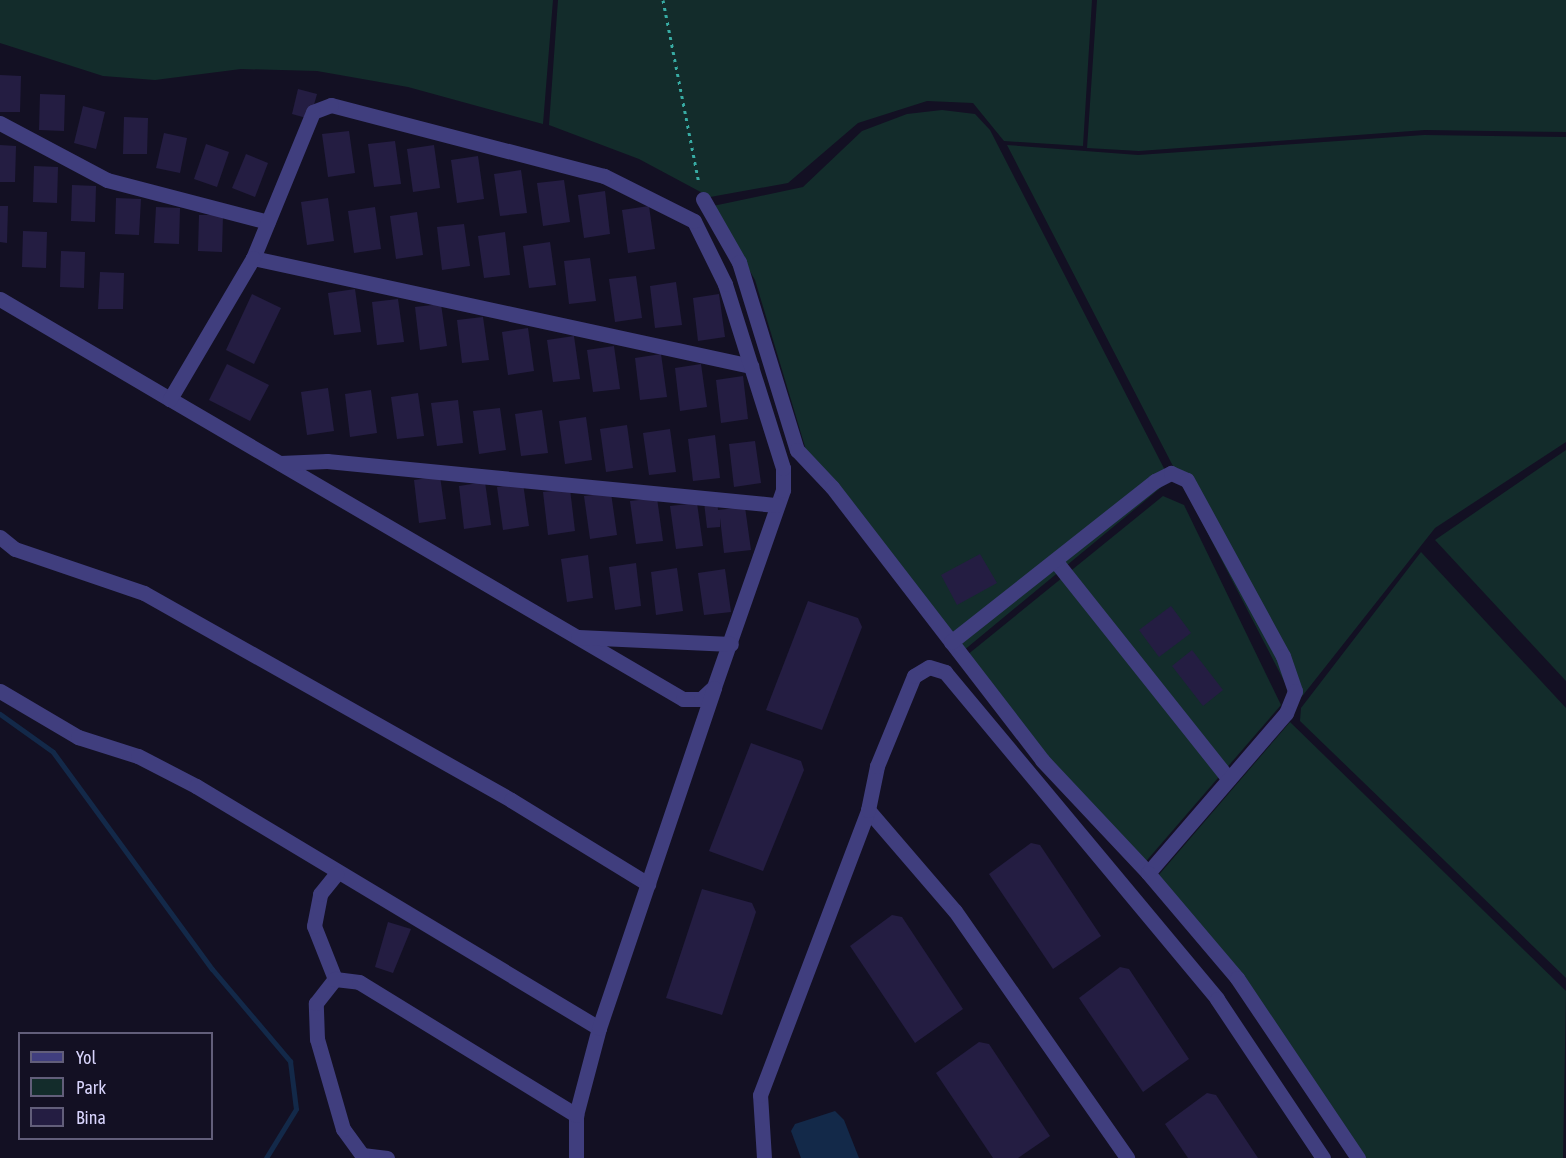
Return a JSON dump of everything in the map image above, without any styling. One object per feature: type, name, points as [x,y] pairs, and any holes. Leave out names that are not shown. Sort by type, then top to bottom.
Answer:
[{"type":"street","points":[[170,399],[253,258],[313,112],[331,105],[576,168],[676,208],[694,221],[714,254],[783,468],[783,490],[599,1028],[576,1115],[576,1158]]},
{"type":"street","points":[[0,123],[106,180],[268,222]]},
{"type":"street","points":[[703,200],[739,262],[797,450],[1042,760],[1148,873],[1237,978],[1358,1158]]},
{"type":"street","points":[[253,258],[751,366]]},
{"type":"street","points":[[0,299],[683,699],[700,699],[714,687]]},
{"type":"street","points":[[280,463],[327,461],[777,505]]},
{"type":"street","points":[[951,642],[1057,563],[1155,481],[1171,473],[1186,480],[1283,656],[1295,691],[1286,713],[1148,873]]},
{"type":"street","points":[[0,537],[15,549],[144,593],[511,800],[648,884]]},
{"type":"street","points":[[1057,563],[1229,779]]},
{"type":"street","points":[[576,637],[731,644]]},
{"type":"street","points":[[764,1158],[760,1095],[868,810],[877,766],[914,676],[929,666],[945,672],[1217,999],[1323,1158]]},
{"type":"street","points":[[0,691],[78,737],[138,756],[196,786],[336,874],[599,1028]]},
{"type":"street","points":[[868,810],[955,911],[1127,1158]]},
{"type":"street","points":[[335,979],[314,926],[320,894],[336,874]]},
{"type":"street","points":[[335,979],[359,982],[576,1115]]},
{"type":"street","points":[[335,979],[315,1004],[317,1039],[343,1129],[362,1155],[387,1158]]},
{"type":"path","points":[[663,0],[703,200]]},
{"type":"green space","points":[[0,0],[553,0],[543,124],[408,87],[317,71],[241,69],[155,80],[103,76],[0,43]]},
{"type":"green space","points":[[558,0],[1092,0],[1083,146],[1004,141],[973,103],[927,101],[858,123],[788,183],[710,197],[639,159],[549,125]]},
{"type":"green space","points":[[1097,0],[1566,0],[1566,132],[1425,130],[1139,151],[1087,148]]},
{"type":"green space","points":[[942,110],[975,114],[990,130],[1170,480],[957,656],[809,460],[755,280],[713,206],[803,187],[862,131],[907,114]]},
{"type":"green space","points":[[1424,135],[1566,137],[1566,442],[1435,528],[1296,704],[1007,145],[1138,155]]},
{"type":"green space","points":[[1566,450],[1566,681],[1435,540]]},
{"type":"green space","points":[[1163,496],[1184,505],[1281,705],[1142,866],[961,660]]},
{"type":"green space","points":[[1421,552],[1566,708],[1566,978],[1300,721],[1301,708]]},
{"type":"green space","points":[[1290,722],[1566,991],[1563,1158],[1361,1158],[1157,877]]},
{"type":"water","points":[[835,1111],[844,1120],[859,1158],[801,1158],[791,1131],[795,1124]]},
{"type":"building","points":[[0,75],[21,76],[20,112],[0,112]]},
{"type":"building","points":[[298,89],[317,94],[310,119],[292,114]]},
{"type":"building","points":[[40,94],[65,95],[64,131],[39,130]]},
{"type":"building","points":[[83,106],[105,112],[96,149],[74,143]]},
{"type":"building","points":[[124,117],[148,118],[147,154],[123,154]]},
{"type":"building","points":[[349,131],[355,173],[328,177],[322,134]]},
{"type":"building","points":[[164,133],[187,138],[180,173],[156,168]]},
{"type":"building","points":[[395,141],[401,184],[374,187],[368,144]]},
{"type":"building","points":[[206,144],[229,152],[217,187],[194,179]]},
{"type":"building","points":[[0,145],[16,146],[15,182],[0,182]]},
{"type":"building","points":[[434,145],[440,188],[413,192],[407,149]]},
{"type":"building","points":[[246,154],[268,163],[255,197],[232,188]]},
{"type":"building","points":[[478,156],[484,199],[457,203],[451,160]]},
{"type":"building","points":[[34,166],[58,167],[57,203],[33,202]]},
{"type":"building","points":[[521,170],[527,213],[500,216],[494,174]]},
{"type":"building","points":[[564,180],[570,222],[543,226],[537,183]]},
{"type":"building","points":[[72,185],[96,186],[95,222],[71,221]]},
{"type":"building","points":[[605,191],[610,234],[584,238],[578,195]]},
{"type":"building","points":[[116,198],[141,199],[139,235],[115,234]]},
{"type":"building","points":[[328,198],[334,241],[307,245],[301,202]]},
{"type":"building","points":[[0,206],[8,206],[7,243],[0,242]]},
{"type":"building","points":[[649,206],[655,249],[628,253],[622,210]]},
{"type":"building","points":[[156,207],[180,208],[179,244],[154,243]]},
{"type":"building","points":[[375,207],[381,249],[354,253],[348,211]]},
{"type":"building","points":[[417,212],[423,255],[396,259],[390,216]]},
{"type":"building","points":[[199,215],[223,215],[222,252],[198,251]]},
{"type":"building","points":[[464,224],[470,266],[442,270],[437,227]]},
{"type":"building","points":[[23,231],[47,232],[46,268],[22,267]]},
{"type":"building","points":[[505,232],[510,275],[484,278],[478,236]]},
{"type":"building","points":[[550,242],[556,285],[529,288],[523,246]]},
{"type":"building","points":[[61,251],[85,252],[84,288],[60,287]]},
{"type":"building","points":[[590,258],[596,301],[569,304],[564,261]]},
{"type":"building","points":[[100,272],[124,273],[123,309],[98,309]]},
{"type":"building","points":[[636,276],[642,318],[615,322],[609,279]]},
{"type":"building","points":[[676,282],[682,325],[655,328],[650,286]]},
{"type":"building","points":[[355,289],[361,332],[334,335],[328,293]]},
{"type":"building","points":[[252,294],[281,308],[254,364],[226,350]]},
{"type":"building","points":[[719,294],[725,337],[698,341],[693,298]]},
{"type":"building","points":[[398,299],[404,342],[377,345],[372,302]]},
{"type":"building","points":[[441,304],[447,346],[420,350],[415,307]]},
{"type":"building","points":[[483,317],[489,360],[462,363],[457,320]]},
{"type":"building","points":[[528,328],[534,371],[508,375],[502,332]]},
{"type":"building","points":[[574,336],[580,379],[553,382],[547,340]]},
{"type":"building","points":[[614,346],[620,389],[593,392],[587,350]]},
{"type":"building","points":[[661,354],[667,397],[640,400],[635,358]]},
{"type":"building","points":[[227,364],[269,385],[250,421],[209,400]]},
{"type":"building","points":[[701,364],[707,407],[680,411],[675,368]]},
{"type":"building","points":[[743,376],[748,419],[721,423],[716,380]]},
{"type":"building","points":[[328,388],[334,431],[307,435],[301,392]]},
{"type":"building","points":[[371,390],[377,433],[350,437],[345,394]]},
{"type":"building","points":[[418,393],[424,436],[397,439],[391,397]]},
{"type":"building","points":[[458,400],[463,443],[437,446],[431,403]]},
{"type":"building","points":[[500,408],[506,450],[479,454],[473,411]]},
{"type":"building","points":[[542,410],[548,453],[521,456],[515,414]]},
{"type":"building","points":[[586,417],[592,460],[565,464],[559,421]]},
{"type":"building","points":[[627,425],[633,468],[606,472],[600,429]]},
{"type":"building","points":[[670,429],[676,472],[649,475],[643,433]]},
{"type":"building","points":[[715,435],[720,478],[693,481],[688,439]]},
{"type":"building","points":[[755,441],[761,483],[734,487],[729,444]]},
{"type":"building","points":[[440,476],[446,519],[419,523],[414,480]]},
{"type":"building","points":[[485,482],[491,525],[464,529],[459,486]]},
{"type":"building","points":[[523,483],[529,526],[503,530],[497,487]]},
{"type":"building","points":[[570,489],[575,531],[548,535],[543,492]]},
{"type":"building","points":[[611,493],[617,535],[590,539],[584,496]]},
{"type":"building","points":[[657,498],[663,541],[636,544],[630,501]]},
{"type":"building","points":[[717,501],[718,510],[745,507],[751,550],[724,553],[720,518],[720,527],[707,528],[704,502]]},
{"type":"building","points":[[697,503],[703,546],[676,549],[670,506]]},
{"type":"building","points":[[980,554],[997,583],[957,605],[941,575]]},
{"type":"building","points":[[588,555],[593,598],[567,602],[561,559]]},
{"type":"building","points":[[636,563],[641,606],[615,610],[609,567]]},
{"type":"building","points":[[677,568],[683,611],[656,615],[651,572]]},
{"type":"building","points":[[725,569],[731,612],[704,615],[698,573]]},
{"type":"building","points":[[808,601],[858,618],[862,627],[822,730],[766,710]]},
{"type":"building","points":[[1171,606],[1191,633],[1159,657],[1139,630]]},
{"type":"building","points":[[1192,650],[1223,690],[1203,706],[1172,666]]},
{"type":"building","points":[[751,743],[801,761],[804,770],[763,871],[709,851]]},
{"type":"building","points":[[1031,843],[1040,845],[1101,936],[1053,969],[989,874]]},
{"type":"building","points":[[702,889],[752,903],[756,912],[722,1015],[666,998]]},
{"type":"building","points":[[892,915],[902,917],[963,1009],[915,1043],[850,946]]},
{"type":"building","points":[[388,922],[411,929],[393,973],[375,967]]},
{"type":"building","points":[[1120,967],[1129,969],[1189,1059],[1143,1092],[1079,998]]},
{"type":"building","points":[[979,1042],[989,1044],[1050,1136],[1018,1158],[993,1158],[936,1073]]},
{"type":"building","points":[[1207,1093],[1216,1095],[1258,1158],[1188,1158],[1165,1124]]},
{"type":"waterway","points":[[0,714],[53,752],[212,969],[290,1061],[296,1109],[266,1158]]}]
